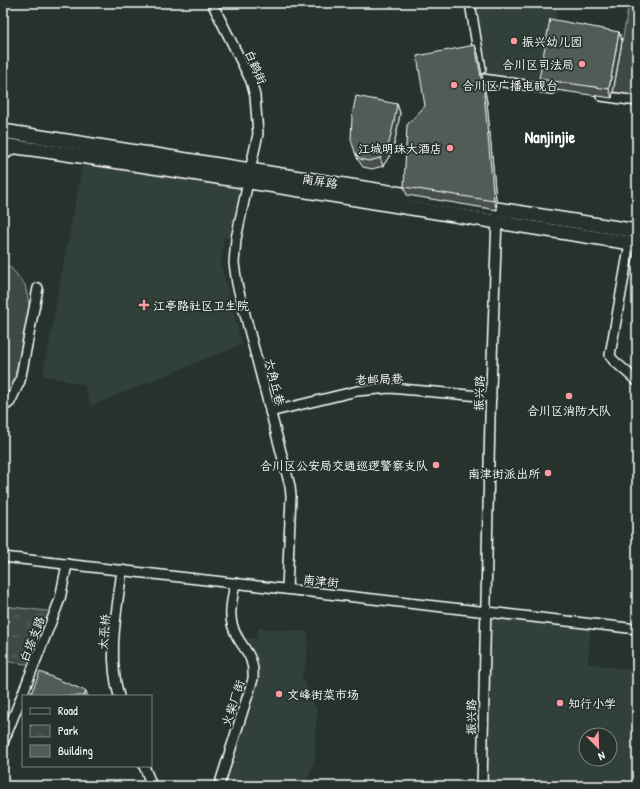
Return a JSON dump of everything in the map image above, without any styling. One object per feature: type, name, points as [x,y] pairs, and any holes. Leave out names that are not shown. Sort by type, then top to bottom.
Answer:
[{"type":"main road","name":"南屏路","points":[[3,131],[249,176]]},
{"type":"main road","name":"南屏路","points":[[9,145],[249,176],[637,231]]},
{"type":"main road","name":"南屏路","points":[[497,212],[633,244]]},
{"type":"street","name":"白鹤街","points":[[212,3],[251,81],[255,96],[258,134],[249,176]]},
{"type":"street","points":[[470,3],[483,82],[557,90]]},
{"type":"street","points":[[589,94],[637,101]]},
{"type":"street","points":[[3,155],[9,145]]},
{"type":"street","name":"六角丘巷","points":[[249,176],[236,239],[234,263],[237,284],[291,496],[287,589]]},
{"type":"street","name":"振兴路","points":[[482,786],[485,611],[497,212]]},
{"type":"street","points":[[633,244],[610,355],[613,360],[637,381]]},
{"type":"street","points":[[3,407],[10,402],[20,381],[38,288]]},
{"type":"street","name":"老邮局巷","points":[[270,412],[357,391],[390,388],[491,396]]},
{"type":"street","name":"南津街","points":[[3,556],[485,611],[637,630]]},
{"type":"street","name":"白塔支路","points":[[22,695],[60,599],[67,564]]},
{"type":"street","name":"太平桥","points":[[120,695],[115,673],[114,641],[122,570]]},
{"type":"street","name":"火柴厂街","points":[[219,786],[254,679],[254,671],[250,656],[234,631],[232,625],[231,617],[235,583]]},
{"type":"street","name":"白塔支路","points":[[3,743],[22,695]]},
{"type":"street","points":[[144,767],[152,786]]},
{"type":"shaded area","name":"振兴幼儿园","points":[[470,3],[542,3],[558,5],[542,88],[483,79]]},
{"type":"shaded area","name":"江亭路社区卫生院","points":[[84,157],[248,182],[236,239],[224,237],[221,265],[242,344],[91,406],[84,385],[43,375]]},
{"type":"shaded area","name":"知行小学","points":[[485,611],[591,624],[588,663],[637,671],[637,784],[629,778],[620,786],[482,786]]},
{"type":"shaded area","name":"文峰街菜市场","points":[[258,628],[308,632],[307,660],[302,676],[317,710],[314,763],[304,786],[219,786],[253,679],[238,637],[257,639]]},
{"type":"green space","points":[[629,3],[637,3],[637,101],[612,98]]},
{"type":"green space","points":[[3,263],[12,269],[25,285],[32,318],[20,381],[3,407]]},
{"type":"green space","points":[[3,606],[55,612],[34,665],[3,661]]},
{"type":"building","name":"合川区司法局","points":[[550,19],[619,32],[609,89],[539,79]]},
{"type":"building","name":"江城明珠大酒店","points":[[475,45],[484,93],[494,201],[404,187],[407,125],[425,106],[417,56]]},
{"type":"building","points":[[356,96],[397,104],[389,143],[380,158],[369,161],[360,159],[355,152],[351,140],[352,117]]},
{"type":"building","points":[[40,672],[86,691],[84,695],[30,695]]},
{"type":"place","name":"振兴幼儿园","points":[[514,41]]},
{"type":"place","name":"合川区司法局","points":[[582,64]]},
{"type":"place","name":"合川区广播电视台","points":[[454,85]]},
{"type":"place","name":"江城明珠大酒店","points":[[450,148]]},
{"type":"place","name":"江亭路社区卫生院","points":[[144,305]]},
{"type":"place","name":"合川区消防大队","points":[[569,396]]},
{"type":"place","name":"合川区公安局交通巡逻警察支队","points":[[436,465]]},
{"type":"place","name":"南津街派出所","points":[[548,473]]},
{"type":"place","name":"文峰街菜市场","points":[[279,694]]},
{"type":"place","name":"知行小学","points":[[560,703]]},
{"type":"district","name":"Nanjinjie","points":[[550,137]]}]
